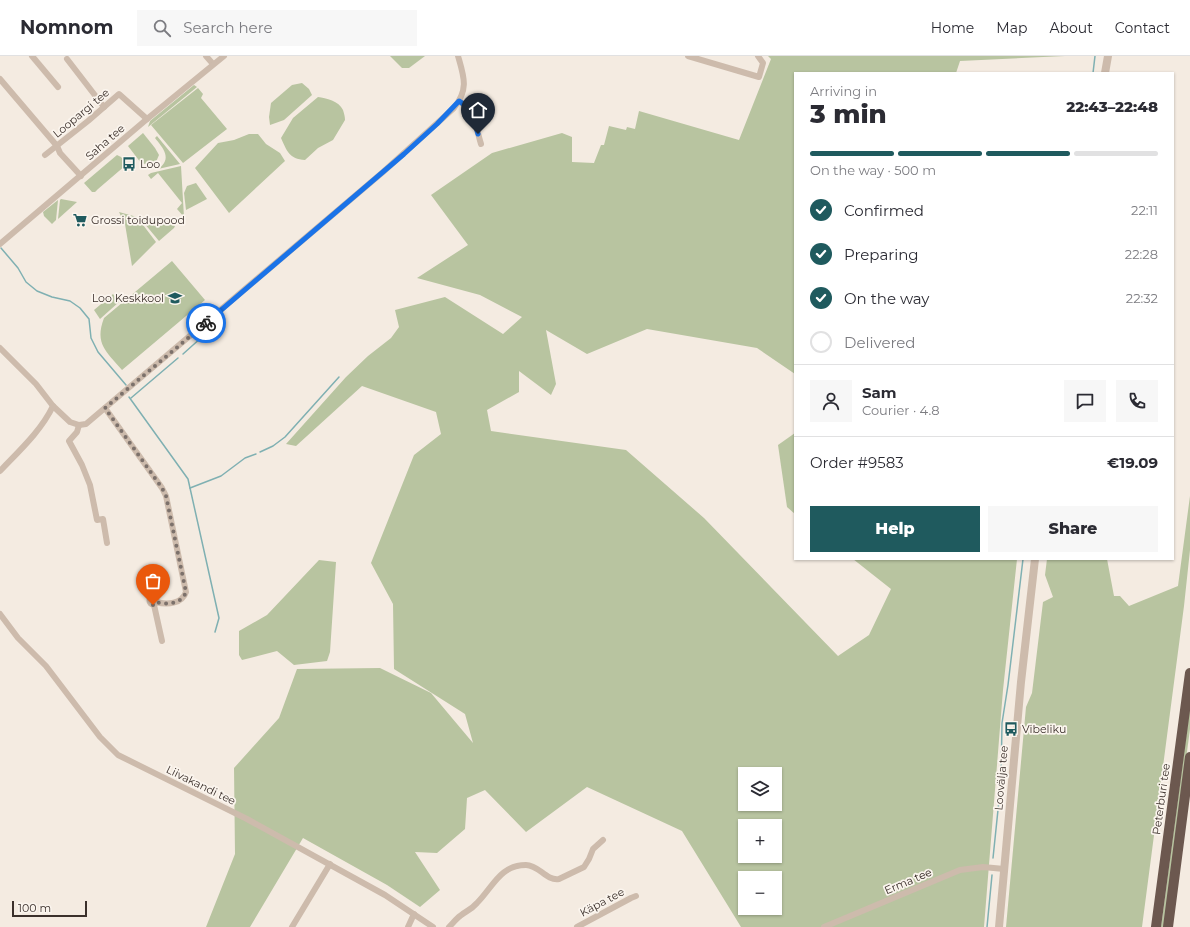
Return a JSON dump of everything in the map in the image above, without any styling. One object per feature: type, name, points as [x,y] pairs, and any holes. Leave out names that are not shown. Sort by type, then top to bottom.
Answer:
[{"type":"highway","name":"Peterburi tee","points":[[1156,927],[1190,673]]},
{"type":"highway","name":"Peterburi tee","points":[[1168,927],[1190,757]]},
{"type":"street","points":[[32,56],[58,87]]},
{"type":"street","points":[[206,56],[213,64]]},
{"type":"street","name":"Saha tee","points":[[0,244],[147,119],[224,56]]},
{"type":"street","points":[[107,543],[103,519],[97,520],[90,485],[82,465],[69,441],[83,425],[383,172],[437,124],[459,101],[463,93],[464,81],[458,56]]},
{"type":"street","points":[[688,56],[759,77],[763,63],[758,56]]},
{"type":"street","points":[[1106,72],[1108,56]]},
{"type":"street","points":[[67,59],[104,107]]},
{"type":"street","points":[[0,79],[57,146],[60,153],[81,176]]},
{"type":"street","name":"Loopargi tee","points":[[45,155],[119,94],[147,119]]},
{"type":"street","points":[[459,101],[469,109],[474,117],[481,144]]},
{"type":"street","points":[[0,348],[36,384],[54,406],[70,422],[83,425]]},
{"type":"street","points":[[0,471],[31,438],[54,406]]},
{"type":"street","points":[[105,408],[162,488],[166,496],[186,592],[183,598],[176,602],[155,604],[162,641]]},
{"type":"street","name":"Loovälja tee","points":[[999,927],[1021,682],[1035,560]]},
{"type":"street","name":"Liivakandi tee","points":[[0,614],[18,638],[46,666],[100,737],[118,755],[247,819],[330,864],[385,895],[433,927]]},
{"type":"street","points":[[449,927],[460,915],[469,911],[478,903],[502,872],[508,868],[527,864],[535,867],[550,878],[559,879],[584,867],[593,848],[603,840]]},
{"type":"street","points":[[292,927],[330,864]]},
{"type":"street","name":"Erma tee","points":[[824,927],[960,870],[983,867],[1004,869]]},
{"type":"street","name":"Käpa tee","points":[[577,927],[636,896]]},
{"type":"street","points":[[408,927],[414,914]]},
{"type":"green space","points":[[390,56],[425,56],[409,68],[402,68]]},
{"type":"green space","points":[[768,56],[1065,56],[960,61],[956,72],[794,72],[794,373],[757,348],[647,329],[587,354],[546,330],[556,384],[551,395],[519,371],[519,392],[487,410],[491,431],[626,450],[704,518],[838,656],[869,635],[891,589],[854,560],[1017,560],[1003,690],[984,927],[741,927],[682,831],[587,787],[526,832],[485,790],[467,798],[465,829],[437,853],[415,852],[440,890],[420,907],[387,885],[303,838],[250,927],[206,927],[235,854],[234,768],[279,718],[297,669],[380,668],[431,693],[473,743],[465,714],[394,669],[393,604],[371,563],[414,455],[441,434],[436,412],[362,386],[296,446],[286,444],[346,377],[368,356],[391,338],[399,327],[395,310],[445,297],[503,334],[522,317],[480,295],[417,278],[468,245],[431,195],[492,153],[562,133],[572,137],[572,162],[594,163],[601,145],[604,145],[609,126],[626,130],[627,127],[635,129],[639,111],[739,140],[771,59]]},
{"type":"green space","points":[[302,83],[309,89],[312,95],[284,120],[270,125],[269,117],[271,103],[292,85]]},
{"type":"green space","points":[[194,85],[197,87],[148,127],[150,121]]},
{"type":"green space","points":[[198,88],[203,94],[201,98],[227,129],[183,163],[151,125]]},
{"type":"green space","points":[[318,97],[328,99],[339,104],[343,110],[345,120],[333,140],[318,148],[305,160],[295,158],[289,154],[281,138],[293,118]]},
{"type":"green space","points":[[143,133],[159,155],[156,162],[150,165],[141,163],[128,146]]},
{"type":"green space","points":[[249,134],[258,134],[266,144],[280,153],[285,161],[229,213],[195,168],[218,143],[234,140]]},
{"type":"green space","points":[[157,136],[180,164],[158,169],[163,165],[166,157],[155,138]]},
{"type":"green space","points":[[117,155],[121,157],[126,165],[95,192],[92,192],[84,183]]},
{"type":"green space","points":[[181,166],[184,217],[177,209],[182,203],[158,173],[151,179],[148,175]]},
{"type":"green space","points":[[196,183],[207,199],[186,210],[184,193],[187,186]]},
{"type":"green space","points":[[58,200],[56,220],[52,224],[44,216],[43,212]]},
{"type":"green space","points":[[60,200],[77,202],[58,219]]},
{"type":"green space","points":[[119,212],[137,217],[156,242],[132,266],[125,224]]},
{"type":"green space","points":[[139,217],[174,225],[175,226],[159,241]]},
{"type":"green space","points":[[172,261],[205,300],[122,370],[107,352],[101,341],[101,327],[104,318]]},
{"type":"green space","points":[[113,294],[119,302],[100,319],[94,310]]},
{"type":"green space","points":[[794,434],[794,513],[787,507],[778,445]]},
{"type":"green space","points":[[1190,496],[1190,550],[1184,606],[1142,927],[1006,927],[1026,707],[1032,693],[1043,602],[1053,597],[1045,575],[1047,560],[1107,560],[1114,596],[1120,596],[1129,606],[1178,586]]},
{"type":"green space","points":[[319,560],[336,562],[330,652],[327,661],[294,665],[277,651],[242,660],[239,655],[239,631],[267,615]]},
{"type":"green space","points":[[1190,706],[1190,729],[1164,927],[1161,927]]},
{"type":"waterway","points":[[1093,72],[1095,56]]},
{"type":"waterway","points":[[1,248],[18,268],[26,282],[37,291],[52,297],[70,301],[80,308],[89,319],[91,338],[98,352],[126,385]]},
{"type":"waterway","points":[[216,324],[224,318]]},
{"type":"waterway","points":[[183,354],[212,328]]},
{"type":"waterway","points":[[131,398],[178,358]]},
{"type":"waterway","points":[[260,452],[273,446],[285,437],[339,377]]},
{"type":"waterway","points":[[129,397],[188,479],[219,618],[215,632]]},
{"type":"waterway","points":[[190,488],[221,476],[245,458],[256,454]]},
{"type":"waterway","points":[[993,858],[1001,781],[1002,723],[1023,560]]},
{"type":"waterway","points":[[987,927],[992,875]]},
{"type":"way so far","points":[[153,605],[156,602],[163,604],[176,602],[181,600],[185,596],[186,592],[166,496],[162,488],[105,408],[206,323]]},
{"type":"place","name":"Loo","points":[[129,164]]},
{"type":"place","name":"Grossi toidupood","points":[[80,220]]},
{"type":"place","name":"Loo Keskkool","points":[[175,298]]},
{"type":"place","name":"Vibeliku","points":[[1011,729]]},
{"type":"route","points":[[206,323],[404,154],[454,108],[459,101],[469,109],[474,117],[478,134]]}]
